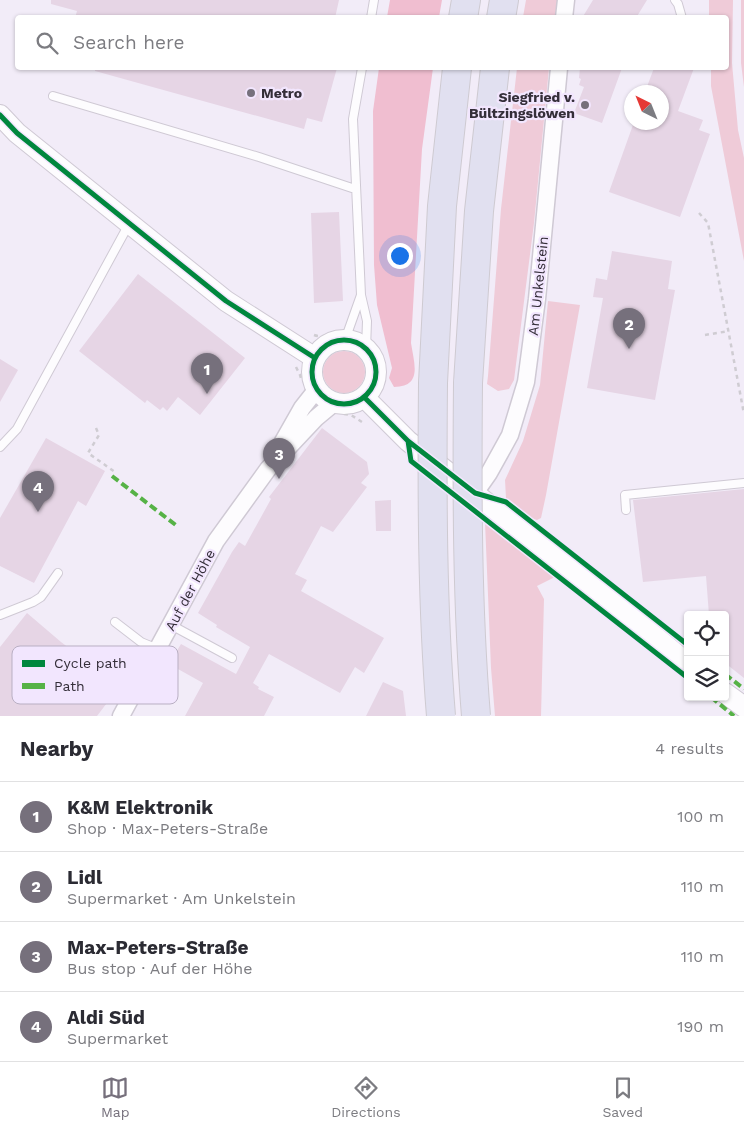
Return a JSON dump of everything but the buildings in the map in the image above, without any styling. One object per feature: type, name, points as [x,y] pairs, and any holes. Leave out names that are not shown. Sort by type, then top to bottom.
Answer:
[{"type":"highway","points":[[464,15],[466,0]]},
{"type":"highway","points":[[502,15],[504,0]]},
{"type":"highway","points":[[441,716],[437,672],[431,512],[433,383],[442,206],[457,70]]},
{"type":"highway","points":[[476,716],[472,668],[467,514],[468,383],[479,211],[495,70]]},
{"type":"street","points":[[564,15],[566,0]]},
{"type":"street","name":"Am Unkelstein","points":[[475,493],[489,473],[510,435],[526,382],[537,299],[559,70]]},
{"type":"street","points":[[4,122],[226,300],[308,353],[313,379],[322,395],[334,403],[350,403],[373,394]]},
{"type":"street","points":[[308,353],[336,341],[348,331],[352,342],[366,349],[372,358],[375,368],[373,394],[408,442],[624,610],[684,661]]},
{"type":"street","name":"Auf der Höhe","points":[[160,646],[216,541],[268,469],[302,408],[317,389]]},
{"type":"street","name":"Auf der Höhe","points":[[268,469],[316,418],[334,403]]},
{"type":"street","points":[[729,696],[744,707]]},
{"type":"street","name":"Auf der Höhe","points":[[120,716],[127,704]]},
{"type":"lane","points":[[372,15],[374,0]]},
{"type":"lane","points":[[675,0],[681,15]]},
{"type":"lane","points":[[362,70],[353,119],[361,295],[367,321],[366,349]]},
{"type":"lane","points":[[53,96],[259,157],[355,189]]},
{"type":"lane","points":[[0,447],[17,429],[130,222]]},
{"type":"lane","points":[[348,331],[361,295]]},
{"type":"lane","points":[[626,510],[625,495],[744,483]]},
{"type":"lane","points":[[0,615],[42,597],[58,574]]},
{"type":"lane","points":[[115,622],[141,642],[150,646]]},
{"type":"lane","points":[[171,625],[232,658]]},
{"type":"path","points":[[699,213],[708,223],[744,414]]},
{"type":"path","points":[[308,353],[308,333],[319,337],[324,336],[339,328],[345,320],[348,331]]},
{"type":"path","points":[[366,326],[374,328],[372,336],[384,370],[381,383],[373,394]]},
{"type":"path","points":[[705,335],[729,331]]},
{"type":"path","points":[[96,428],[99,435],[88,453],[116,472]]},
{"type":"shaded area","points":[[390,0],[442,0],[439,15],[387,15]]},
{"type":"shaded area","points":[[526,0],[558,0],[555,15],[523,15]]},
{"type":"shaded area","points":[[709,0],[733,0],[732,63],[738,130],[744,158],[744,261],[711,86],[711,70],[729,70],[729,15],[709,15]]},
{"type":"shaded area","points":[[741,0],[744,0],[744,87],[741,63]]},
{"type":"shaded area","points":[[379,70],[433,70],[422,149],[411,343],[415,366],[413,378],[409,383],[394,387],[389,378],[392,368],[377,305],[374,265],[373,111]]},
{"type":"shaded area","points":[[517,70],[549,70],[534,223],[514,380],[509,389],[498,391],[487,384],[501,209]]},
{"type":"shaded area","points":[[548,301],[580,305],[546,495],[541,518],[537,520],[531,518],[506,498],[505,480],[523,441],[540,385]]},
{"type":"shaded area","points":[[344,351],[359,357],[365,372],[359,387],[344,393],[329,387],[323,372],[329,357]]},
{"type":"shaded area","points":[[485,522],[555,577],[537,586],[544,599],[541,716],[495,716],[491,668]]},
{"type":"marked path","points":[[112,476],[177,526]]},
{"type":"marked path","points":[[729,677],[744,689]]},
{"type":"marked path","points":[[716,701],[734,716]]},
{"type":"cycle path","points":[[0,115],[17,133],[226,301],[315,358]]},
{"type":"cycle path","points":[[344,340],[362,346],[370,354],[376,372],[370,390],[362,398],[344,404],[326,398],[318,390],[312,372],[318,354],[326,346],[344,340]]},
{"type":"cycle path","points":[[364,397],[408,441],[475,493],[506,502],[684,642]]},
{"type":"cycle path","points":[[408,441],[411,461],[684,675]]},
{"type":"place","name":"Metro","points":[[251,93]]},
{"type":"place","name":"Siegfried v. Bültzingslöwen","points":[[585,105]]},
{"type":"place","name":"Lidl","points":[[629,349]]},
{"type":"place","name":"K&M Elektronik","points":[[207,394]]},
{"type":"place","name":"Max-Peters-Straße","points":[[279,479]]},
{"type":"place","name":"Aldi Süd","points":[[38,512]]}]
